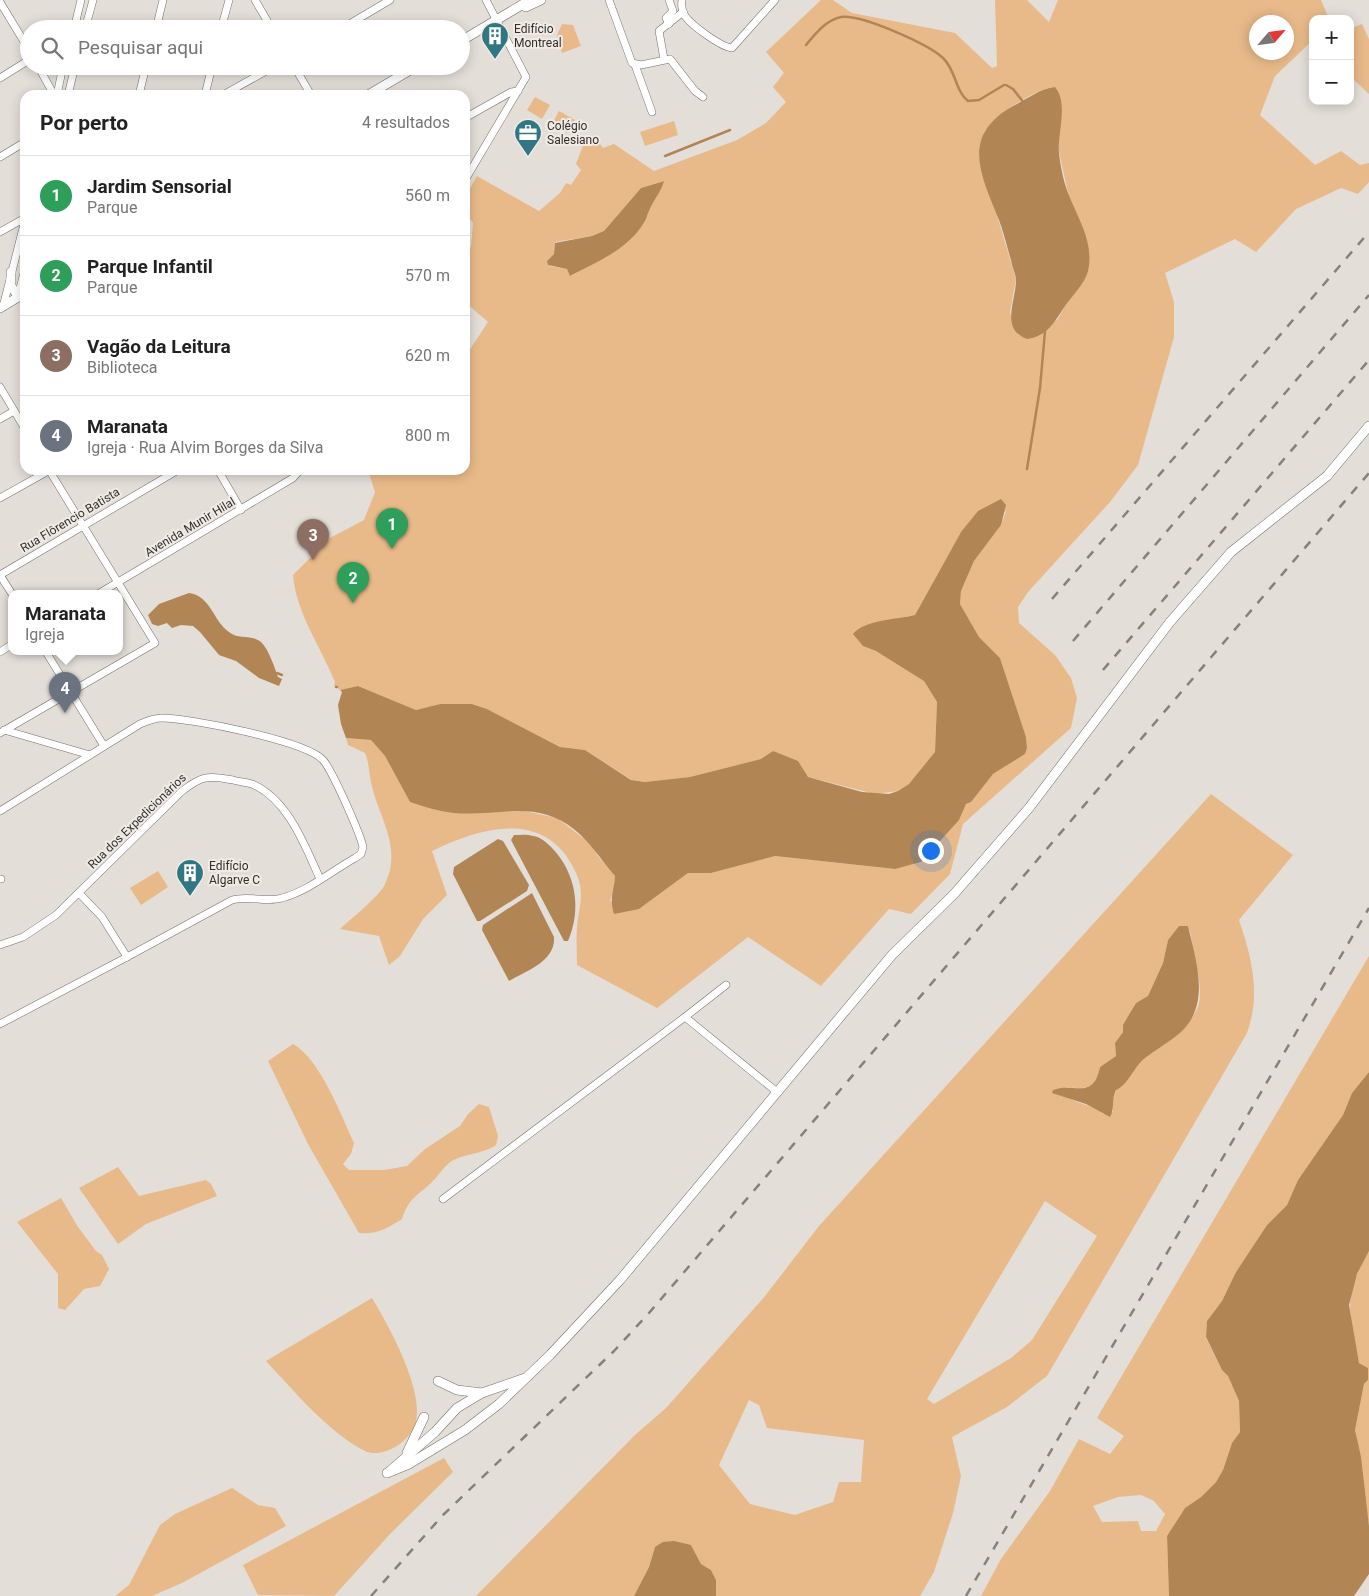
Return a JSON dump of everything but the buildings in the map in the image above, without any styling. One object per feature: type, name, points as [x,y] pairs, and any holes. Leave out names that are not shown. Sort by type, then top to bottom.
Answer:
[{"type":"street","points":[[3,0],[0,2],[20,35]]},
{"type":"street","points":[[76,20],[81,0]]},
{"type":"street","points":[[87,20],[93,0]]},
{"type":"street","points":[[158,20],[162,0]]},
{"type":"street","points":[[224,20],[229,0]]},
{"type":"street","points":[[356,20],[390,0]]},
{"type":"street","points":[[470,172],[518,92],[526,74],[486,0]]},
{"type":"street","points":[[470,35],[530,0]]},
{"type":"street","points":[[497,20],[541,0]]},
{"type":"street","points":[[609,0],[630,58],[636,65],[652,112]]},
{"type":"street","points":[[669,0],[673,11],[665,20],[669,24]]},
{"type":"street","points":[[682,0],[683,12],[695,25],[723,45],[732,48],[775,0]]},
{"type":"street","points":[[257,1],[267,20]]},
{"type":"street","points":[[664,59],[659,31],[683,12]]},
{"type":"street","points":[[636,65],[664,59],[672,60],[695,91],[704,97]]},
{"type":"street","points":[[0,78],[20,66]]},
{"type":"street","points":[[43,75],[52,90]]},
{"type":"street","points":[[56,90],[61,75]]},
{"type":"street","points":[[69,90],[73,75]]},
{"type":"street","points":[[140,90],[144,75]]},
{"type":"street","points":[[206,90],[210,75]]},
{"type":"street","points":[[232,90],[259,75]]},
{"type":"street","points":[[299,75],[308,90]]},
{"type":"street","points":[[376,90],[402,75]]},
{"type":"street","points":[[470,115],[511,92],[518,92]]},
{"type":"street","points":[[0,157],[20,145]]},
{"type":"street","points":[[0,232],[20,222]]},
{"type":"street","points":[[1,308],[20,238]]},
{"type":"street","points":[[11,272],[11,286],[20,293]]},
{"type":"street","points":[[1,308],[20,295]]},
{"type":"street","points":[[0,387],[20,421]]},
{"type":"street","points":[[0,420],[14,411]]},
{"type":"street","points":[[530,1376],[482,1393],[457,1408],[435,1432],[387,1473],[409,1464],[464,1430],[530,1376],[620,1280],[892,955],[954,894],[1017,822],[1170,622],[1231,552],[1327,476],[1369,426]]},
{"type":"street","points":[[0,498],[40,475]]},
{"type":"street","points":[[52,475],[122,590]]},
{"type":"street","name":"Rua Flôrencio Batista","points":[[0,575],[169,475]]},
{"type":"street","points":[[221,475],[241,510]]},
{"type":"street","name":"Avenida Munir Hilal","points":[[105,590],[241,510],[296,475]]},
{"type":"street","points":[[0,575],[9,590]]},
{"type":"street","points":[[2,731],[155,643],[123,591]]},
{"type":"street","points":[[48,655],[104,746]]},
{"type":"street","points":[[0,810],[140,724],[163,718],[267,736],[306,748],[324,760],[363,847],[361,854],[320,879],[282,898],[244,897],[232,900],[127,958],[0,1024]]},
{"type":"street","points":[[2,731],[90,755]]},
{"type":"street","name":"Rua dos Expedicionários","points":[[0,945],[23,937],[40,927],[78,893],[181,792],[204,777],[216,777],[252,784],[270,797],[295,826],[320,879]]},
{"type":"street","points":[[78,893],[102,917],[127,958]]},
{"type":"street","points":[[443,1199],[726,986]]},
{"type":"street","points":[[685,1017],[777,1092]]},
{"type":"street","points":[[438,1381],[457,1390],[482,1393]]},
{"type":"street","points":[[400,1461],[416,1439],[424,1417]]},
{"type":"shaded area","points":[[821,0],[833,0],[852,13],[955,33],[992,68],[997,66],[995,0],[1027,0],[1049,22],[1058,0],[1321,0],[1327,15],[1309,15],[1309,44],[1294,58],[1294,15],[1249,15],[1249,60],[1292,60],[1275,76],[1260,115],[1315,165],[1341,151],[1360,165],[1369,163],[1369,182],[1358,194],[1341,188],[1296,209],[1256,252],[1235,239],[1165,273],[1174,302],[1174,337],[1138,465],[1110,502],[1028,592],[1018,607],[1019,623],[1055,655],[1071,678],[1077,698],[1071,728],[963,824],[950,874],[911,914],[889,909],[821,986],[748,937],[657,1008],[577,965],[577,932],[581,896],[576,873],[565,854],[551,841],[536,833],[519,829],[484,832],[432,851],[447,895],[423,919],[400,956],[389,965],[379,936],[340,929],[381,891],[389,872],[391,858],[391,845],[374,795],[365,753],[348,745],[346,738],[371,740],[385,756],[410,802],[455,813],[515,809],[557,818],[591,844],[597,855],[615,876],[614,890],[610,901],[639,909],[688,873],[711,873],[775,856],[894,869],[921,862],[958,820],[966,804],[971,801],[993,774],[1025,754],[1027,748],[1026,737],[1000,658],[979,637],[960,604],[961,591],[974,561],[1001,525],[1006,511],[961,532],[915,615],[882,622],[863,646],[876,651],[914,673],[924,681],[937,702],[935,752],[929,762],[909,784],[898,791],[875,794],[808,777],[773,751],[761,759],[690,777],[646,782],[632,780],[585,750],[560,747],[487,709],[473,704],[440,704],[416,710],[358,686],[340,690],[334,685],[335,682],[299,603],[293,575],[330,538],[364,520],[375,492],[370,475],[470,475],[470,349],[488,322],[470,306],[470,248],[473,223],[470,219],[470,188],[477,176],[539,211],[560,193],[566,183],[571,185],[581,170],[576,164],[585,140],[598,141],[603,148],[614,144],[654,171],[737,140],[766,123],[786,102],[773,87],[784,73],[766,52]],"holes":[[[1055,87],[1059,152],[1069,197],[1064,308],[1057,320],[1020,336],[1015,329],[1010,312],[1016,279],[998,219],[985,131],[1017,103],[1037,92]],[[663,181],[645,221],[637,232],[610,254],[571,276],[567,269],[549,266],[549,259],[554,254],[555,242],[592,236],[604,231],[641,188]]]},
{"type":"shaded area","points":[[562,24],[573,25],[581,46],[562,53],[557,35]]},
{"type":"shaded area","points":[[1362,24],[1369,39],[1369,94],[1354,80],[1354,27]]},
{"type":"shaded area","points":[[1055,87],[1059,94],[1062,110],[1059,154],[1062,171],[1068,193],[1088,242],[1088,271],[1084,280],[1054,323],[1040,335],[1027,339],[1019,334],[1011,321],[1016,278],[1002,230],[981,172],[979,157],[986,129],[997,117],[1034,94]]},
{"type":"shaded area","points":[[535,97],[550,105],[542,119],[527,110]]},
{"type":"shaded area","points":[[559,111],[575,120],[567,133],[552,124]]},
{"type":"shaded area","points":[[674,121],[678,135],[645,146],[640,132]]},
{"type":"shaded area","points":[[664,181],[645,221],[638,231],[612,254],[570,276],[567,269],[548,265],[547,261],[554,254],[555,243],[592,236],[604,231],[641,188]]},
{"type":"shaded area","points":[[1001,499],[1006,505],[1001,525],[974,561],[961,591],[960,604],[979,637],[1000,658],[1026,737],[1027,748],[1025,754],[993,774],[971,802],[966,804],[959,820],[921,862],[895,869],[775,856],[711,873],[688,873],[639,909],[614,914],[612,899],[615,876],[591,846],[575,830],[560,820],[546,814],[516,811],[470,814],[454,813],[410,802],[385,756],[371,740],[346,738],[341,724],[338,705],[342,692],[340,690],[358,686],[416,710],[440,704],[472,704],[487,709],[560,747],[585,750],[631,780],[645,782],[690,777],[761,759],[773,751],[798,761],[808,777],[862,792],[889,794],[898,791],[909,784],[935,752],[937,702],[924,681],[876,651],[863,646],[853,634],[865,625],[915,615],[961,532],[978,511]]},
{"type":"shaded area","points":[[189,593],[202,599],[229,632],[236,636],[253,638],[264,645],[278,677],[282,679],[279,686],[259,678],[236,661],[219,655],[193,626],[181,625],[172,628],[167,623],[158,626],[152,624],[148,615],[159,604]]},
{"type":"shaded area","points":[[1211,794],[1293,855],[1239,920],[1251,962],[1254,990],[1251,1019],[1247,1033],[1047,1376],[1007,1407],[952,1437],[961,1476],[953,1513],[934,1572],[920,1596],[716,1596],[716,1580],[711,1570],[701,1564],[691,1545],[655,1547],[649,1567],[634,1596],[476,1596],[635,1435],[666,1408],[765,1296],[819,1226]],"holes":[[[1179,926],[1188,926],[1191,935],[1200,984],[1199,1003],[1196,1011],[1187,1023],[1145,1058],[1120,1083],[1114,1097],[1113,1112],[1103,1114],[1069,1098],[1067,1087],[1085,1088],[1090,1086],[1096,1079],[1100,1067],[1116,1056],[1115,1043],[1123,1032],[1124,1025],[1136,1003],[1148,996],[1163,963],[1168,940]],[[1045,1201],[1097,1236],[1032,1340],[1011,1358],[934,1404],[927,1399]],[[749,1400],[759,1405],[767,1428],[864,1440],[861,1482],[839,1482],[833,1502],[795,1515],[750,1504],[719,1465]]]},
{"type":"shaded area","points":[[514,835],[528,835],[546,842],[567,869],[574,892],[575,904],[575,916],[568,941],[564,941],[511,840]]},
{"type":"shaded area","points":[[498,839],[503,841],[529,885],[527,891],[480,921],[477,921],[453,874],[454,867]]},
{"type":"shaded area","points":[[158,871],[168,887],[141,905],[130,888]]},
{"type":"shaded area","points":[[532,893],[554,937],[553,945],[550,953],[539,964],[509,981],[482,930],[483,925]]},
{"type":"shaded area","points":[[1179,926],[1188,926],[1199,982],[1196,1009],[1190,1021],[1177,1036],[1144,1059],[1124,1084],[1116,1090],[1110,1117],[1086,1104],[1052,1093],[1053,1090],[1061,1088],[1088,1087],[1093,1084],[1100,1067],[1116,1056],[1115,1043],[1123,1032],[1123,1025],[1136,1003],[1148,996],[1163,963],[1168,940]]},
{"type":"shaded area","points":[[1369,956],[1369,1072],[1352,1093],[1343,1115],[1298,1180],[1287,1205],[1267,1225],[1236,1272],[1222,1301],[1207,1321],[1206,1338],[1222,1370],[1228,1376],[1239,1401],[1240,1432],[1232,1443],[1223,1470],[1216,1482],[1201,1497],[1185,1508],[1167,1536],[1169,1596],[981,1596],[1001,1559],[1050,1491],[1079,1439],[1110,1454],[1124,1436],[1097,1418]],"holes":[[[1141,1495],[1154,1501],[1165,1514],[1156,1531],[1141,1531],[1138,1521],[1102,1522],[1093,1506],[1118,1497]]]},
{"type":"shaded area","points":[[293,1044],[303,1051],[321,1075],[354,1143],[351,1154],[343,1164],[349,1170],[384,1170],[407,1166],[425,1149],[460,1126],[468,1114],[479,1104],[489,1107],[498,1136],[496,1145],[485,1151],[460,1157],[449,1163],[433,1181],[414,1197],[402,1219],[382,1230],[371,1233],[359,1233],[308,1144],[268,1061]]},
{"type":"shaded area","points":[[1369,1072],[1369,1251],[1357,1274],[1349,1305],[1359,1363],[1368,1368],[1368,1380],[1364,1384],[1355,1430],[1361,1457],[1369,1526],[1369,1574],[1354,1596],[1169,1596],[1167,1536],[1185,1508],[1201,1497],[1216,1482],[1223,1470],[1232,1443],[1240,1432],[1239,1401],[1228,1376],[1222,1370],[1206,1337],[1207,1321],[1222,1301],[1236,1272],[1267,1225],[1287,1205],[1298,1180],[1343,1115],[1352,1093]]},
{"type":"shaded area","points":[[118,1167],[139,1196],[206,1180],[211,1184],[217,1196],[146,1224],[118,1244],[79,1188]]},
{"type":"shaded area","points":[[61,1198],[78,1227],[96,1251],[102,1255],[109,1269],[100,1286],[84,1289],[65,1310],[58,1308],[58,1274],[17,1222]]},
{"type":"shaded area","points":[[1369,1251],[1369,1526],[1355,1430],[1364,1384],[1368,1380],[1368,1368],[1359,1363],[1350,1306],[1354,1282]]},
{"type":"shaded area","points":[[372,1298],[396,1341],[403,1358],[415,1393],[417,1409],[415,1426],[406,1438],[390,1450],[373,1453],[351,1443],[325,1422],[266,1361]]},
{"type":"shaded area","points":[[444,1458],[453,1472],[390,1534],[334,1596],[258,1595],[243,1565]]},
{"type":"shaded area","points":[[232,1488],[258,1505],[275,1508],[286,1526],[182,1583],[152,1596],[115,1596],[129,1585],[160,1525],[175,1514]]},
{"type":"shaded area","points":[[674,1541],[691,1545],[701,1564],[711,1570],[716,1580],[716,1596],[634,1596],[649,1567],[655,1547],[663,1542]]},
{"type":"waterway","points":[[806,45],[830,21],[841,17],[851,17],[894,31],[935,52],[951,68],[960,92],[968,101],[979,100],[1004,85]]},
{"type":"waterway","points":[[1006,85],[1013,89],[1024,103]]},
{"type":"waterway","points":[[665,156],[730,130]]},
{"type":"waterway","points":[[1027,469],[1040,388],[1045,331]]},
{"type":"waterway","points":[[277,673],[282,675]]},
{"type":"railway","points":[[1052,599],[1369,232]]},
{"type":"railway","points":[[1073,641],[1369,295]]},
{"type":"railway","points":[[1103,670],[1369,360]]},
{"type":"railway","points":[[371,1596],[443,1515],[614,1351],[649,1313],[1369,473]]},
{"type":"railway","points":[[966,1596],[1369,908]]},
{"type":"place","name":"Edifício Montreal","points":[[495,60]]},
{"type":"place","name":"Colégio Salesiano","points":[[528,157]]},
{"type":"place","name":"Jardim Sensorial","points":[[392,549]]},
{"type":"place","name":"Vagão da Leitura","points":[[313,560]]},
{"type":"place","name":"Parque Infantil","points":[[353,603]]},
{"type":"place","name":"Maranata","points":[[65,713]]},
{"type":"place","name":"Edifício Algarve C","points":[[190,897]]}]
